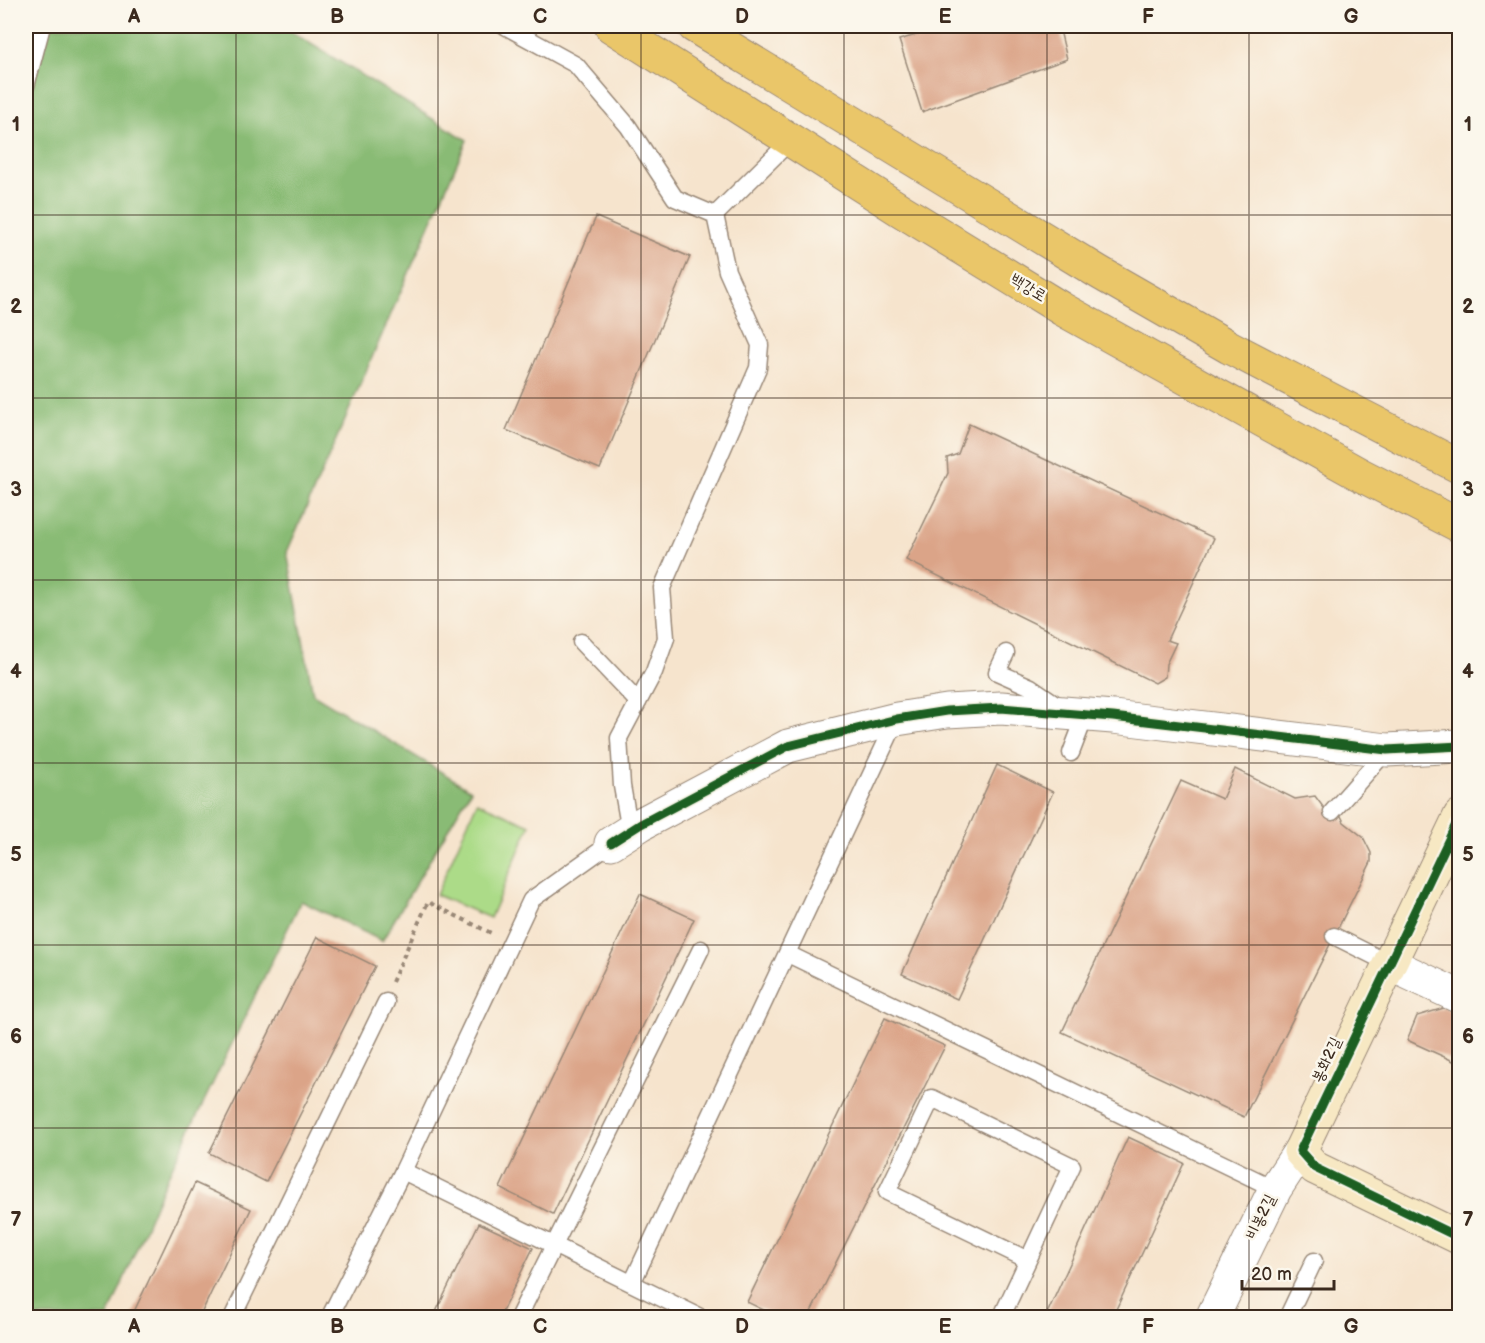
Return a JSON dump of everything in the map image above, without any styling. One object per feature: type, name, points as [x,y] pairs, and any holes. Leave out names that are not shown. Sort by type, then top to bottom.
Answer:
[{"type":"main road","name":"백강로","points":[[611,26],[1062,309],[1359,474],[1460,526]]},
{"type":"main road","points":[[694,26],[1100,273],[1229,347],[1460,467]]},
{"type":"street","points":[[620,837],[788,746],[897,719],[947,711],[1002,708],[1077,714],[1387,750],[1460,746]]},
{"type":"street","name":"봉화2길","points":[[1300,1151],[1460,816]]},
{"type":"street","points":[[1390,964],[1460,996]]},
{"type":"street","points":[[1300,1151],[1315,1168],[1460,1238]]},
{"type":"street","name":"비봉2길","points":[[1212,1317],[1275,1189],[1300,1151]]},
{"type":"lane","points":[[26,86],[42,26]]},
{"type":"lane","points":[[505,26],[576,65],[628,126],[675,198],[715,214]]},
{"type":"lane","points":[[715,214],[791,140]]},
{"type":"lane","points":[[329,1317],[403,1171],[531,900],[620,837],[622,786],[619,738],[654,672],[666,638],[662,588],[758,368],[760,345],[727,271],[715,214]]},
{"type":"lane","points":[[581,642],[638,702]]},
{"type":"lane","points":[[1006,653],[997,672],[1031,687],[1077,714],[1071,753]]},
{"type":"lane","points":[[632,1283],[897,719]]},
{"type":"lane","points":[[1332,812],[1387,750]]},
{"type":"lane","points":[[1334,936],[1390,964]]},
{"type":"lane","points":[[518,1317],[701,949]]},
{"type":"lane","points":[[788,954],[1275,1189]]},
{"type":"lane","points":[[232,1317],[386,1002]]},
{"type":"lane","points":[[1001,1317],[1028,1260],[1072,1166],[932,1098],[888,1192],[1028,1260]]},
{"type":"lane","points":[[403,1171],[702,1317]]},
{"type":"lane","points":[[1287,1317],[1314,1261]]},
{"type":"path","points":[[386,1002],[396,970],[428,902],[511,941]]},
{"type":"green space","points":[[26,26],[282,26],[467,140],[287,552],[313,694],[471,790],[382,941],[301,901],[163,1186],[108,1317],[26,1317]]},
{"type":"green space","points":[[477,802],[530,825],[490,918],[436,895]]},
{"type":"building","points":[[947,26],[1059,26],[1067,59],[922,112],[899,40]]},
{"type":"building","points":[[596,217],[690,257],[600,469],[506,430]]},
{"type":"building","points":[[969,424],[1214,538],[1167,640],[1176,643],[1166,664],[1165,677],[1155,683],[906,560],[948,473],[947,458],[958,454]]},
{"type":"building","points":[[997,765],[1053,792],[957,999],[902,974]]},
{"type":"building","points":[[1235,769],[1295,799],[1315,796],[1323,807],[1341,816],[1344,822],[1363,837],[1371,853],[1371,862],[1244,1117],[1062,1032],[1181,781],[1222,799]]},
{"type":"building","points":[[640,894],[694,919],[553,1214],[500,1188]]},
{"type":"building","points":[[317,937],[375,966],[266,1182],[209,1153]]},
{"type":"building","points":[[1444,1008],[1460,1015],[1460,1064],[1407,1040],[1417,1016]]},
{"type":"building","points":[[885,1018],[945,1046],[808,1318],[780,1318],[747,1302]]},
{"type":"building","points":[[1128,1137],[1184,1163],[1112,1318],[1045,1318]]},
{"type":"building","points":[[195,1183],[251,1209],[199,1318],[131,1318]]},
{"type":"building","points":[[479,1223],[533,1248],[499,1318],[433,1318]]},
{"type":"cycle path","points":[[611,843],[641,824],[788,746],[897,719],[947,711],[1001,708],[1113,717],[1387,750],[1460,746]]},
{"type":"cycle path","points":[[1460,816],[1300,1151],[1315,1168],[1460,1238]]}]
